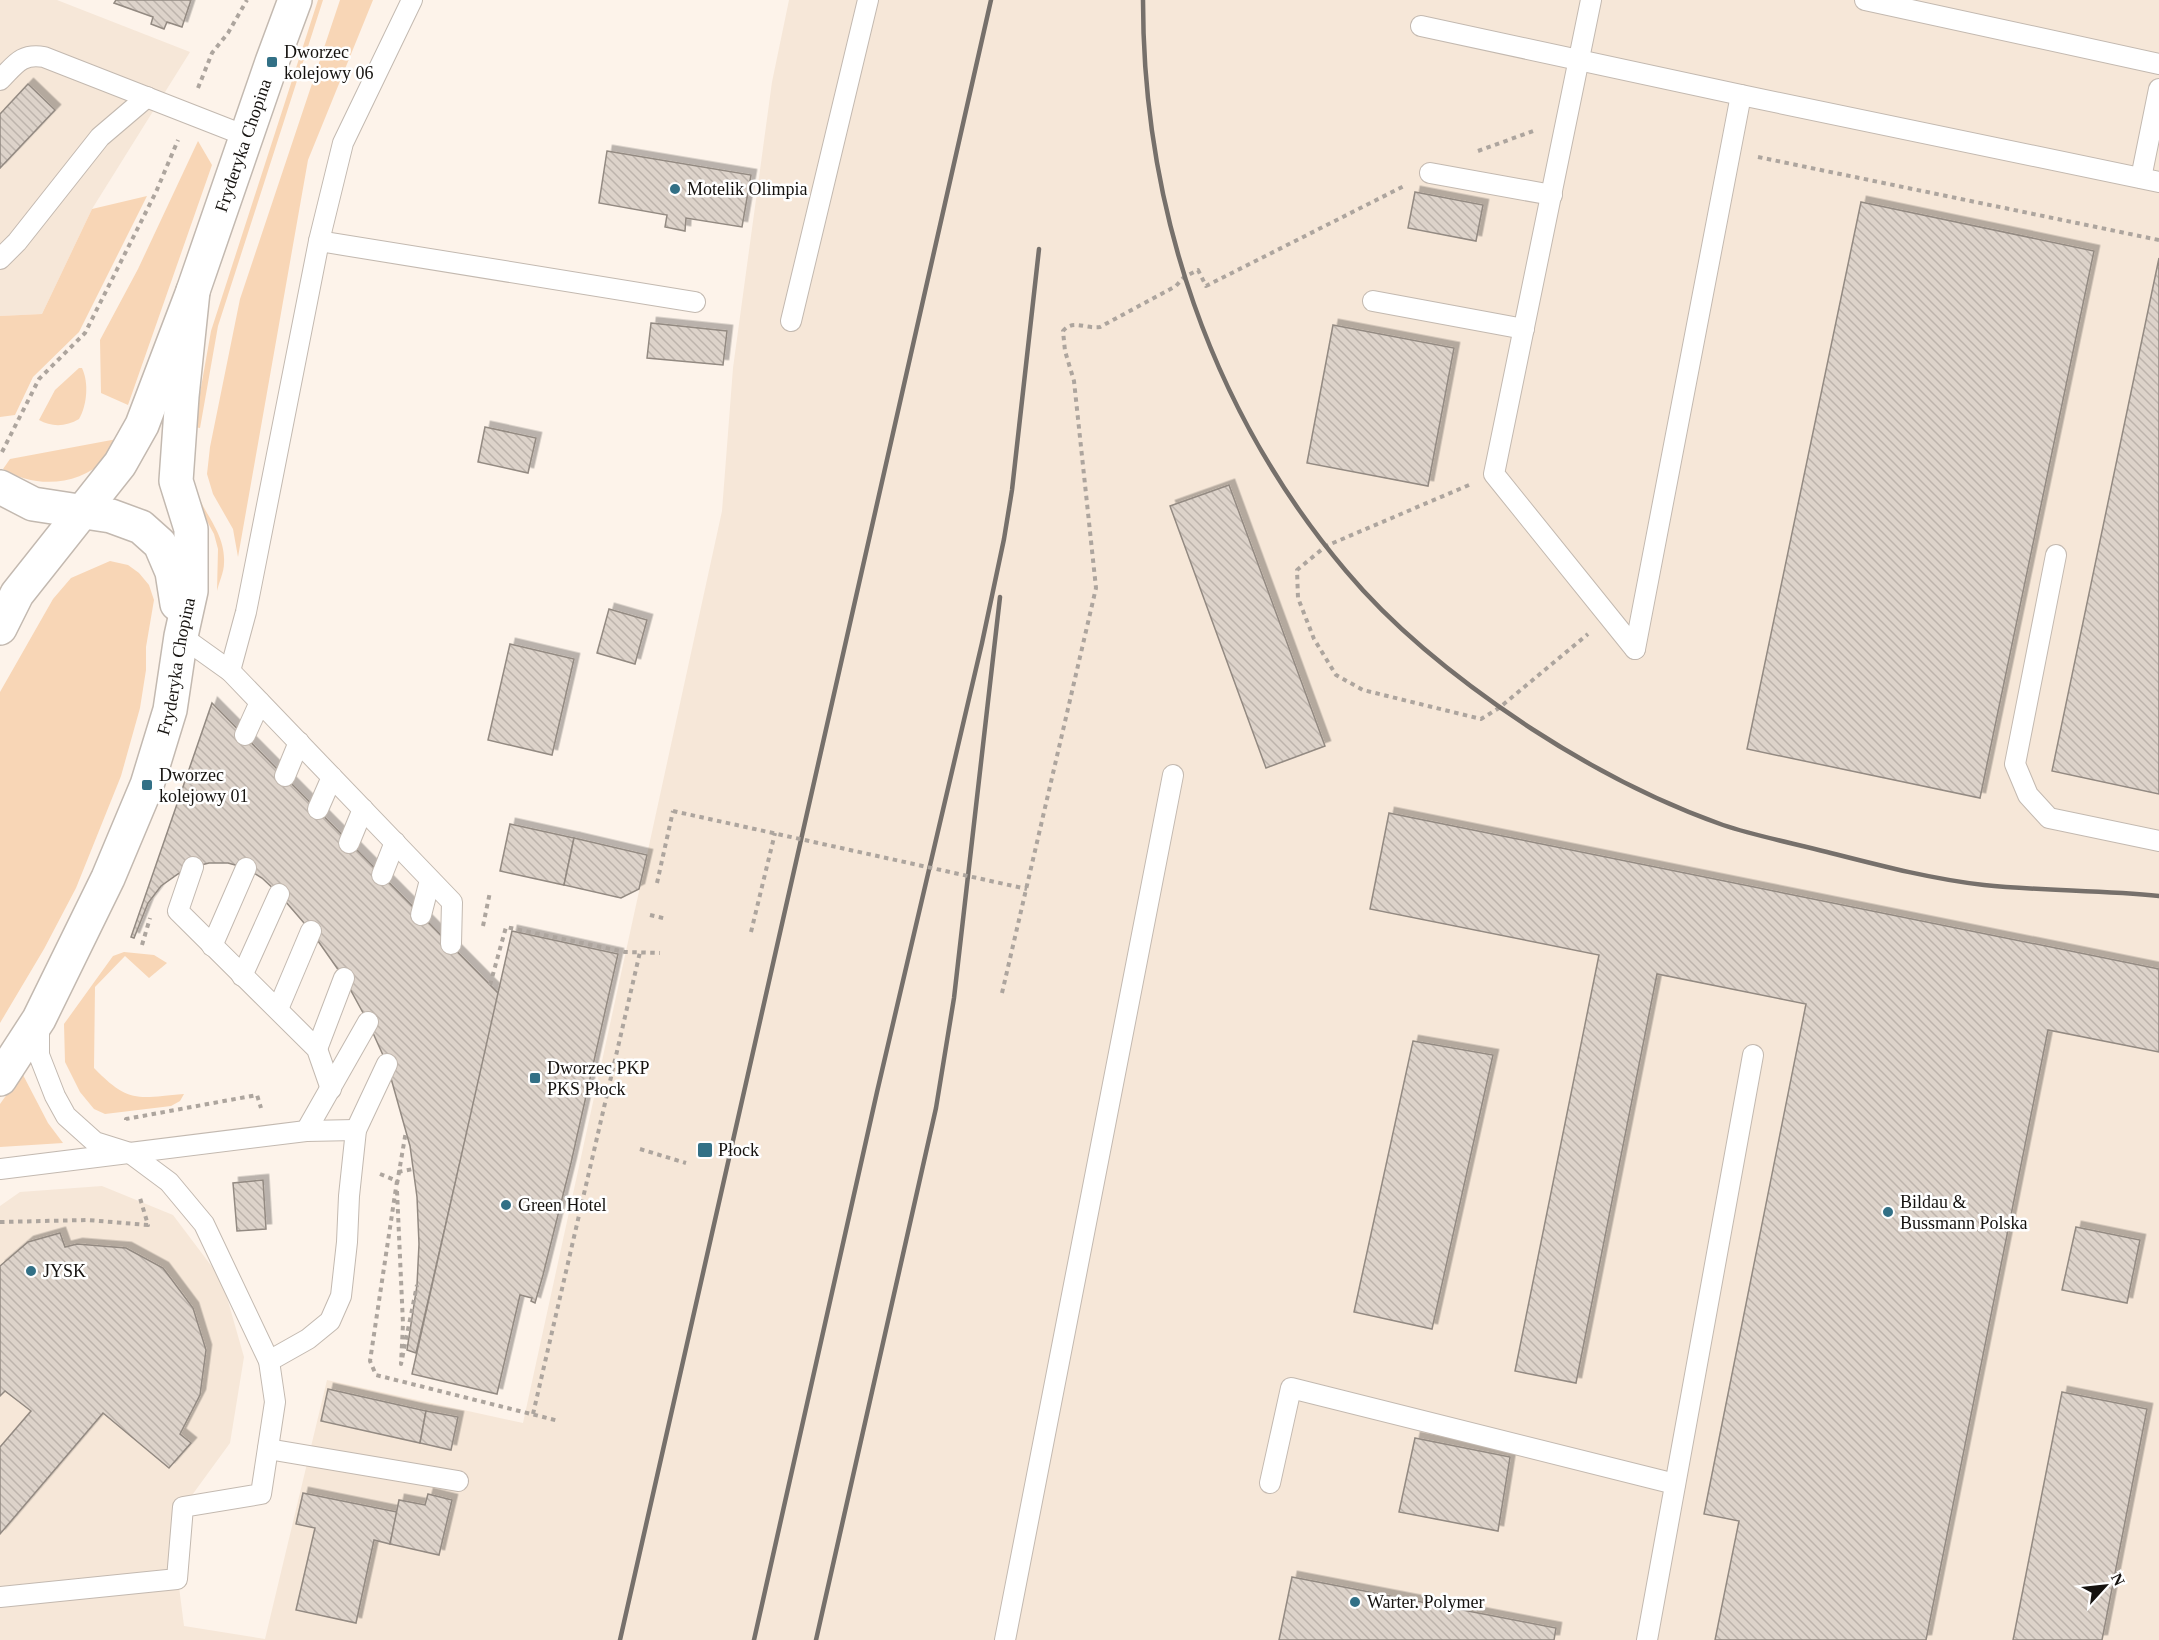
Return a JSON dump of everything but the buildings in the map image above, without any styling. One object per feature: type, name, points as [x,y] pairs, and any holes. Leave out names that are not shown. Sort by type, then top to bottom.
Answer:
[{"type":"street","name":"Fryderyka Chopina","points":[[0,628],[9,586],[82,511],[120,464],[142,425],[193,291],[295,0]]},
{"type":"street","name":"Fryderyka Chopina","points":[[0,1079],[39,1019],[108,878],[147,784],[170,710],[181,636],[191,591],[191,529],[176,481],[193,291]]},
{"type":"street","points":[[0,487],[33,504],[111,516],[141,527],[160,544],[172,572],[181,636]]},
{"type":"lane","points":[[230,671],[246,612],[319,241],[343,143],[412,0]]},
{"type":"lane","points":[[791,321],[868,0]]},
{"type":"lane","points":[[1591,0],[1494,474],[1635,649],[1742,96]]},
{"type":"lane","points":[[1865,0],[2159,64]]},
{"type":"lane","points":[[1421,26],[1742,96],[2150,180],[2159,89]]},
{"type":"lane","points":[[0,80],[20,60],[31,55],[44,57],[246,136]]},
{"type":"lane","points":[[0,259],[18,242],[100,137],[147,97]]},
{"type":"lane","points":[[1430,173],[1552,195]]},
{"type":"lane","points":[[319,241],[695,302]]},
{"type":"lane","points":[[1373,301],[1524,329]]},
{"type":"lane","points":[[2056,555],[2015,764],[2028,795],[2049,818],[2159,840]]},
{"type":"lane","points":[[181,636],[230,671],[452,902],[450,944]]},
{"type":"lane","points":[[244,735],[260,702]]},
{"type":"lane","points":[[285,776],[300,742]]},
{"type":"lane","points":[[1005,1640],[1173,775]]},
{"type":"lane","points":[[318,809],[332,777]]},
{"type":"lane","points":[[349,843],[363,809]]},
{"type":"lane","points":[[382,875],[395,842]]},
{"type":"lane","points":[[193,867],[178,911],[317,1049],[331,1089]]},
{"type":"lane","points":[[212,945],[246,868]]},
{"type":"lane","points":[[422,915],[430,880]]},
{"type":"lane","points":[[242,976],[279,894]]},
{"type":"lane","points":[[278,1009],[311,930]]},
{"type":"lane","points":[[317,1049],[344,978]]},
{"type":"lane","points":[[0,1597],[177,1579],[183,1507],[261,1494],[275,1402],[269,1361],[204,1224],[169,1182],[130,1152],[95,1142],[66,1116],[54,1096],[39,1055],[39,1019]]},
{"type":"lane","points":[[306,1131],[368,1022]]},
{"type":"lane","points":[[1647,1640],[1753,1055]]},
{"type":"lane","points":[[269,1361],[308,1339],[330,1321],[341,1296],[356,1130],[387,1064]]},
{"type":"lane","points":[[0,1169],[306,1131],[356,1130]]},
{"type":"lane","points":[[1270,1482],[1291,1388],[1675,1484]]},
{"type":"lane","points":[[268,1449],[458,1481]]},
{"type":"path","points":[[0,455],[39,379],[85,333],[156,192],[212,53],[228,33],[247,0]]},
{"type":"path","points":[[1002,993],[1096,582],[1074,381],[1065,351],[1063,331],[1067,326],[1074,324],[1089,328],[1100,327],[1176,286],[1184,277],[1198,270],[1206,286],[1462,157],[1568,118]]},
{"type":"path","points":[[1730,153],[2159,240]]},
{"type":"path","points":[[0,439],[5,443]]},
{"type":"path","points":[[1494,474],[1326,546],[1297,570],[1298,598],[1314,639],[1336,675],[1363,690],[1481,719],[1499,708],[1608,617]]},
{"type":"path","points":[[657,883],[673,811],[1027,889]]},
{"type":"path","points":[[752,932],[776,833]]},
{"type":"path","points":[[650,915],[667,919]]},
{"type":"path","points":[[490,985],[506,927],[625,952],[660,952]]},
{"type":"path","points":[[533,1414],[640,952]]},
{"type":"path","points":[[406,1131],[370,1361],[376,1375],[559,1421]]},
{"type":"path","points":[[640,1149],[686,1163]]},
{"type":"path","points":[[352,1163],[397,1181]]},
{"type":"path","points":[[398,1172],[413,1169]]},
{"type":"path","points":[[397,1181],[403,1324],[401,1364],[417,1285]]},
{"type":"path","points":[[0,1222],[87,1220],[148,1225],[139,1196]]},
{"type":"shaded area","points":[[0,0],[57,0],[190,52],[92,209],[42,314],[0,316]]},
{"type":"shaded area","points":[[318,0],[323,0],[218,326],[200,428],[194,427],[211,331]]},
{"type":"shaded area","points":[[340,0],[373,0],[308,160],[238,557],[233,529],[213,494],[207,474],[210,447],[240,299]]},
{"type":"shaded area","points":[[789,0],[2159,0],[2159,1640],[0,1640],[0,1206],[20,1192],[102,1186],[173,1215],[222,1280],[244,1357],[230,1443],[171,1524],[184,1626],[265,1639],[327,1380],[523,1423],[722,511],[733,368],[772,82]]},
{"type":"shaded area","points":[[198,141],[212,165],[128,405],[101,393],[100,340],[138,269]]},
{"type":"shaded area","points":[[147,196],[79,332],[33,377],[15,415],[0,417],[0,316],[42,314],[92,209]]},
{"type":"shaded area","points":[[79,368],[82,368],[84,374],[86,394],[79,419],[69,424],[59,425],[39,420],[55,390]]},
{"type":"shaded area","points":[[117,439],[107,457],[94,468],[69,479],[42,482],[15,475],[3,469],[10,459]]},
{"type":"shaded area","points":[[188,459],[194,461],[196,490],[221,540],[224,566],[217,591],[218,549],[214,534],[194,497]]},
{"type":"shaded area","points":[[110,561],[128,565],[139,573],[149,585],[154,600],[146,647],[146,670],[140,708],[121,776],[76,888],[44,949],[0,1023],[0,692],[53,599],[71,578]]},
{"type":"shaded area","points":[[124,952],[154,955],[167,963],[149,978],[125,956],[95,987],[94,1068],[116,1088],[134,1096],[155,1097],[184,1094],[180,1101],[171,1106],[105,1114],[94,1109],[80,1092],[65,1062],[64,1024],[113,956]]},
{"type":"shaded area","points":[[22,1073],[48,1123],[63,1143],[0,1147],[0,1104]]},
{"type":"railway","points":[[620,1640],[991,0]]},
{"type":"railway","points":[[1143,0],[1146,78],[1156,155],[1172,230],[1194,304],[1222,375],[1257,444],[1299,509],[1346,571],[1410,637],[1457,676],[1555,743],[1649,794],[1723,825],[1885,867],[1964,882],[2006,887],[2159,896]]},
{"type":"railway","points":[[754,1640],[1004,539],[1012,490],[1039,249]]},
{"type":"railway","points":[[816,1640],[936,1108],[954,998],[1000,597]]},
{"type":"place","name":"Dworzec kolejowy 06","points":[[272,62]]},
{"type":"place","name":"Motelik Olimpia","points":[[675,189]]},
{"type":"place","name":"Dworzec kolejowy 01","points":[[147,785]]},
{"type":"place","name":"Dworzec PKP PKS Płock","points":[[535,1078]]},
{"type":"place","name":"Płock","points":[[705,1150]]},
{"type":"place","name":"Green Hotel","points":[[506,1205]]},
{"type":"place","name":"Bildau & Bussmann Polska","points":[[1888,1212]]},
{"type":"place","name":"JYSK","points":[[31,1271]]},
{"type":"place","name":"Warter. Polymer","points":[[1355,1602]]}]
